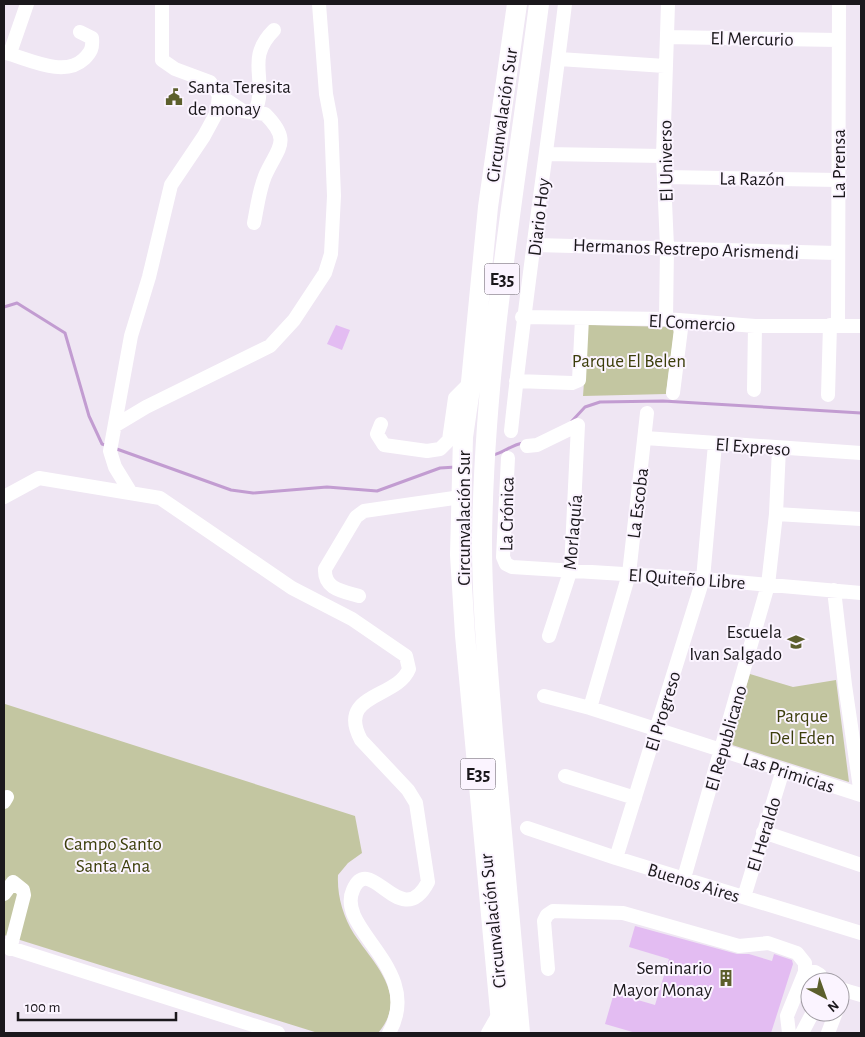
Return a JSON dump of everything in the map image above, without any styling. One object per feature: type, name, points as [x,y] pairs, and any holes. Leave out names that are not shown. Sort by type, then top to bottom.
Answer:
[{"type":"highway","name":"Circunvalación Sur","points":[[502,1033],[464,635],[460,555],[463,436],[471,382],[488,207],[518,4]]},
{"type":"highway","name":"Circunvalación Sur","points":[[520,1033],[490,696],[483,555],[488,400],[511,198],[539,4]]},
{"type":"street","points":[[5,53],[11,50],[27,4]]},
{"type":"street","points":[[162,4],[162,60],[175,69],[210,82],[219,95],[243,111],[264,114],[280,134],[281,146],[265,176],[254,223]]},
{"type":"street","points":[[116,425],[154,403],[270,346],[294,320],[324,273],[331,254],[334,230],[334,196],[331,120],[326,94],[320,4]]},
{"type":"street","name":"Diario Hoy","points":[[511,431],[522,317],[535,245],[566,4]]},
{"type":"street","name":"El Universo","points":[[666,319],[667,247],[663,156],[668,4]]},
{"type":"street","name":"La Prensa","points":[[828,395],[838,253],[839,4]]},
{"type":"street","points":[[255,112],[260,100],[257,61],[266,39],[274,30]]},
{"type":"street","points":[[5,53],[58,68],[71,67],[79,63],[90,53],[93,45],[92,38],[80,32]]},
{"type":"street","name":"El Mercurio","points":[[667,37],[838,40]]},
{"type":"street","points":[[559,59],[665,66]]},
{"type":"street","points":[[130,493],[115,467],[110,451],[116,425],[120,382],[131,336],[149,277],[171,185],[204,136],[217,112],[219,95]]},
{"type":"street","points":[[546,154],[663,156]]},
{"type":"street","name":"La Razón","points":[[665,177],[839,180]]},
{"type":"street","name":"Hermanos Restrepo Arismendi","points":[[535,245],[838,253]]},
{"type":"street","name":"El Comercio","points":[[522,317],[666,319],[755,326],[861,326]]},
{"type":"street","points":[[516,381],[572,383],[579,380],[582,318]]},
{"type":"street","points":[[674,393],[682,321]]},
{"type":"street","points":[[754,390],[755,326]]},
{"type":"street","points":[[381,424],[377,434],[384,445],[427,450],[440,449],[448,440],[454,398],[471,382]]},
{"type":"street","name":"La Escoba","points":[[590,708],[629,574],[647,413]]},
{"type":"street","name":"Morlaquía","points":[[527,446],[537,445],[578,425],[572,570],[549,636]]},
{"type":"street","name":"El Expreso","points":[[645,438],[861,453]]},
{"type":"street","name":"El Progreso","points":[[616,858],[703,579],[715,444]]},
{"type":"street","name":"El Republicano","points":[[684,878],[768,585],[776,514],[779,448]]},
{"type":"street","name":"La Crónica","points":[[507,562],[508,458]]},
{"type":"street","points":[[4,497],[39,478],[160,498],[292,588],[352,619],[406,656],[409,669],[402,681],[366,701],[359,709],[356,719],[361,740],[408,790],[416,803],[428,882],[423,892],[415,899],[406,900],[399,899],[373,880],[365,878],[358,882],[352,890],[353,912],[396,986],[398,1004],[395,1022],[388,1033]]},
{"type":"street","points":[[359,596],[341,591],[329,584],[325,579],[325,569],[356,516],[364,511],[461,497]]},
{"type":"street","points":[[776,514],[861,519]]},
{"type":"street","name":"El Quiteño Libre","points":[[483,555],[507,562],[572,570],[861,593]]},
{"type":"street","points":[[834,590],[861,795]]},
{"type":"street","name":"Las Primicias","points":[[544,696],[590,708],[861,795]]},
{"type":"street","name":"El Heraldo","points":[[744,897],[783,770]]},
{"type":"street","points":[[565,776],[635,798]]},
{"type":"street","name":"Buenos Aires","points":[[527,828],[616,858],[861,933]]},
{"type":"street","points":[[763,832],[861,865]]},
{"type":"street","points":[[4,894],[13,882],[23,890],[24,895],[7,948],[278,1033]]},
{"type":"street","points":[[548,969],[544,921],[547,915],[563,911],[623,913],[739,946],[768,943],[802,956],[805,972]]},
{"type":"street","points":[[789,1033],[787,1016],[800,984]]},
{"type":"street","points":[[488,1033],[500,1015],[499,993]]},
{"type":"green space","name":"Parque El Belen","points":[[588,325],[671,327],[674,332],[666,394],[583,396]]},
{"type":"green space","name":"Parque Del Eden","points":[[750,674],[793,687],[836,680],[849,782],[729,744]]},
{"type":"green space","name":"Campo Santo Santa Ana","points":[[4,701],[5,704],[355,816],[362,853],[348,863],[338,875],[339,891],[344,913],[350,927],[379,969],[390,993],[391,1006],[387,1019],[378,1033],[318,1033],[4,935]]},
{"type":"building","points":[[336,325],[350,330],[342,350],[327,344]]},
{"type":"building","name":"Seminario Mayor Monay","points":[[635,926],[737,954],[749,954],[772,961],[774,954],[792,960],[793,964],[771,1033],[636,1033],[605,1024],[614,993],[655,1005],[669,959],[629,947]]},
{"type":"waterway","points":[[4,307],[17,303],[65,333],[89,416],[102,444],[108,446]]},
{"type":"waterway","points":[[572,421],[585,407],[600,402],[663,401],[861,413]]},
{"type":"waterway","points":[[493,455],[523,443]]},
{"type":"waterway","points":[[114,448],[231,490],[253,493],[327,487],[377,491],[440,468],[456,467]]},
{"type":"place","name":"Santa Teresita de monay","points":[[174,97]]},
{"type":"place","name":"Escuela Ivan Salgado","points":[[796,642]]},
{"type":"place","name":"Seminario Mayor Monay","points":[[726,978]]}]
